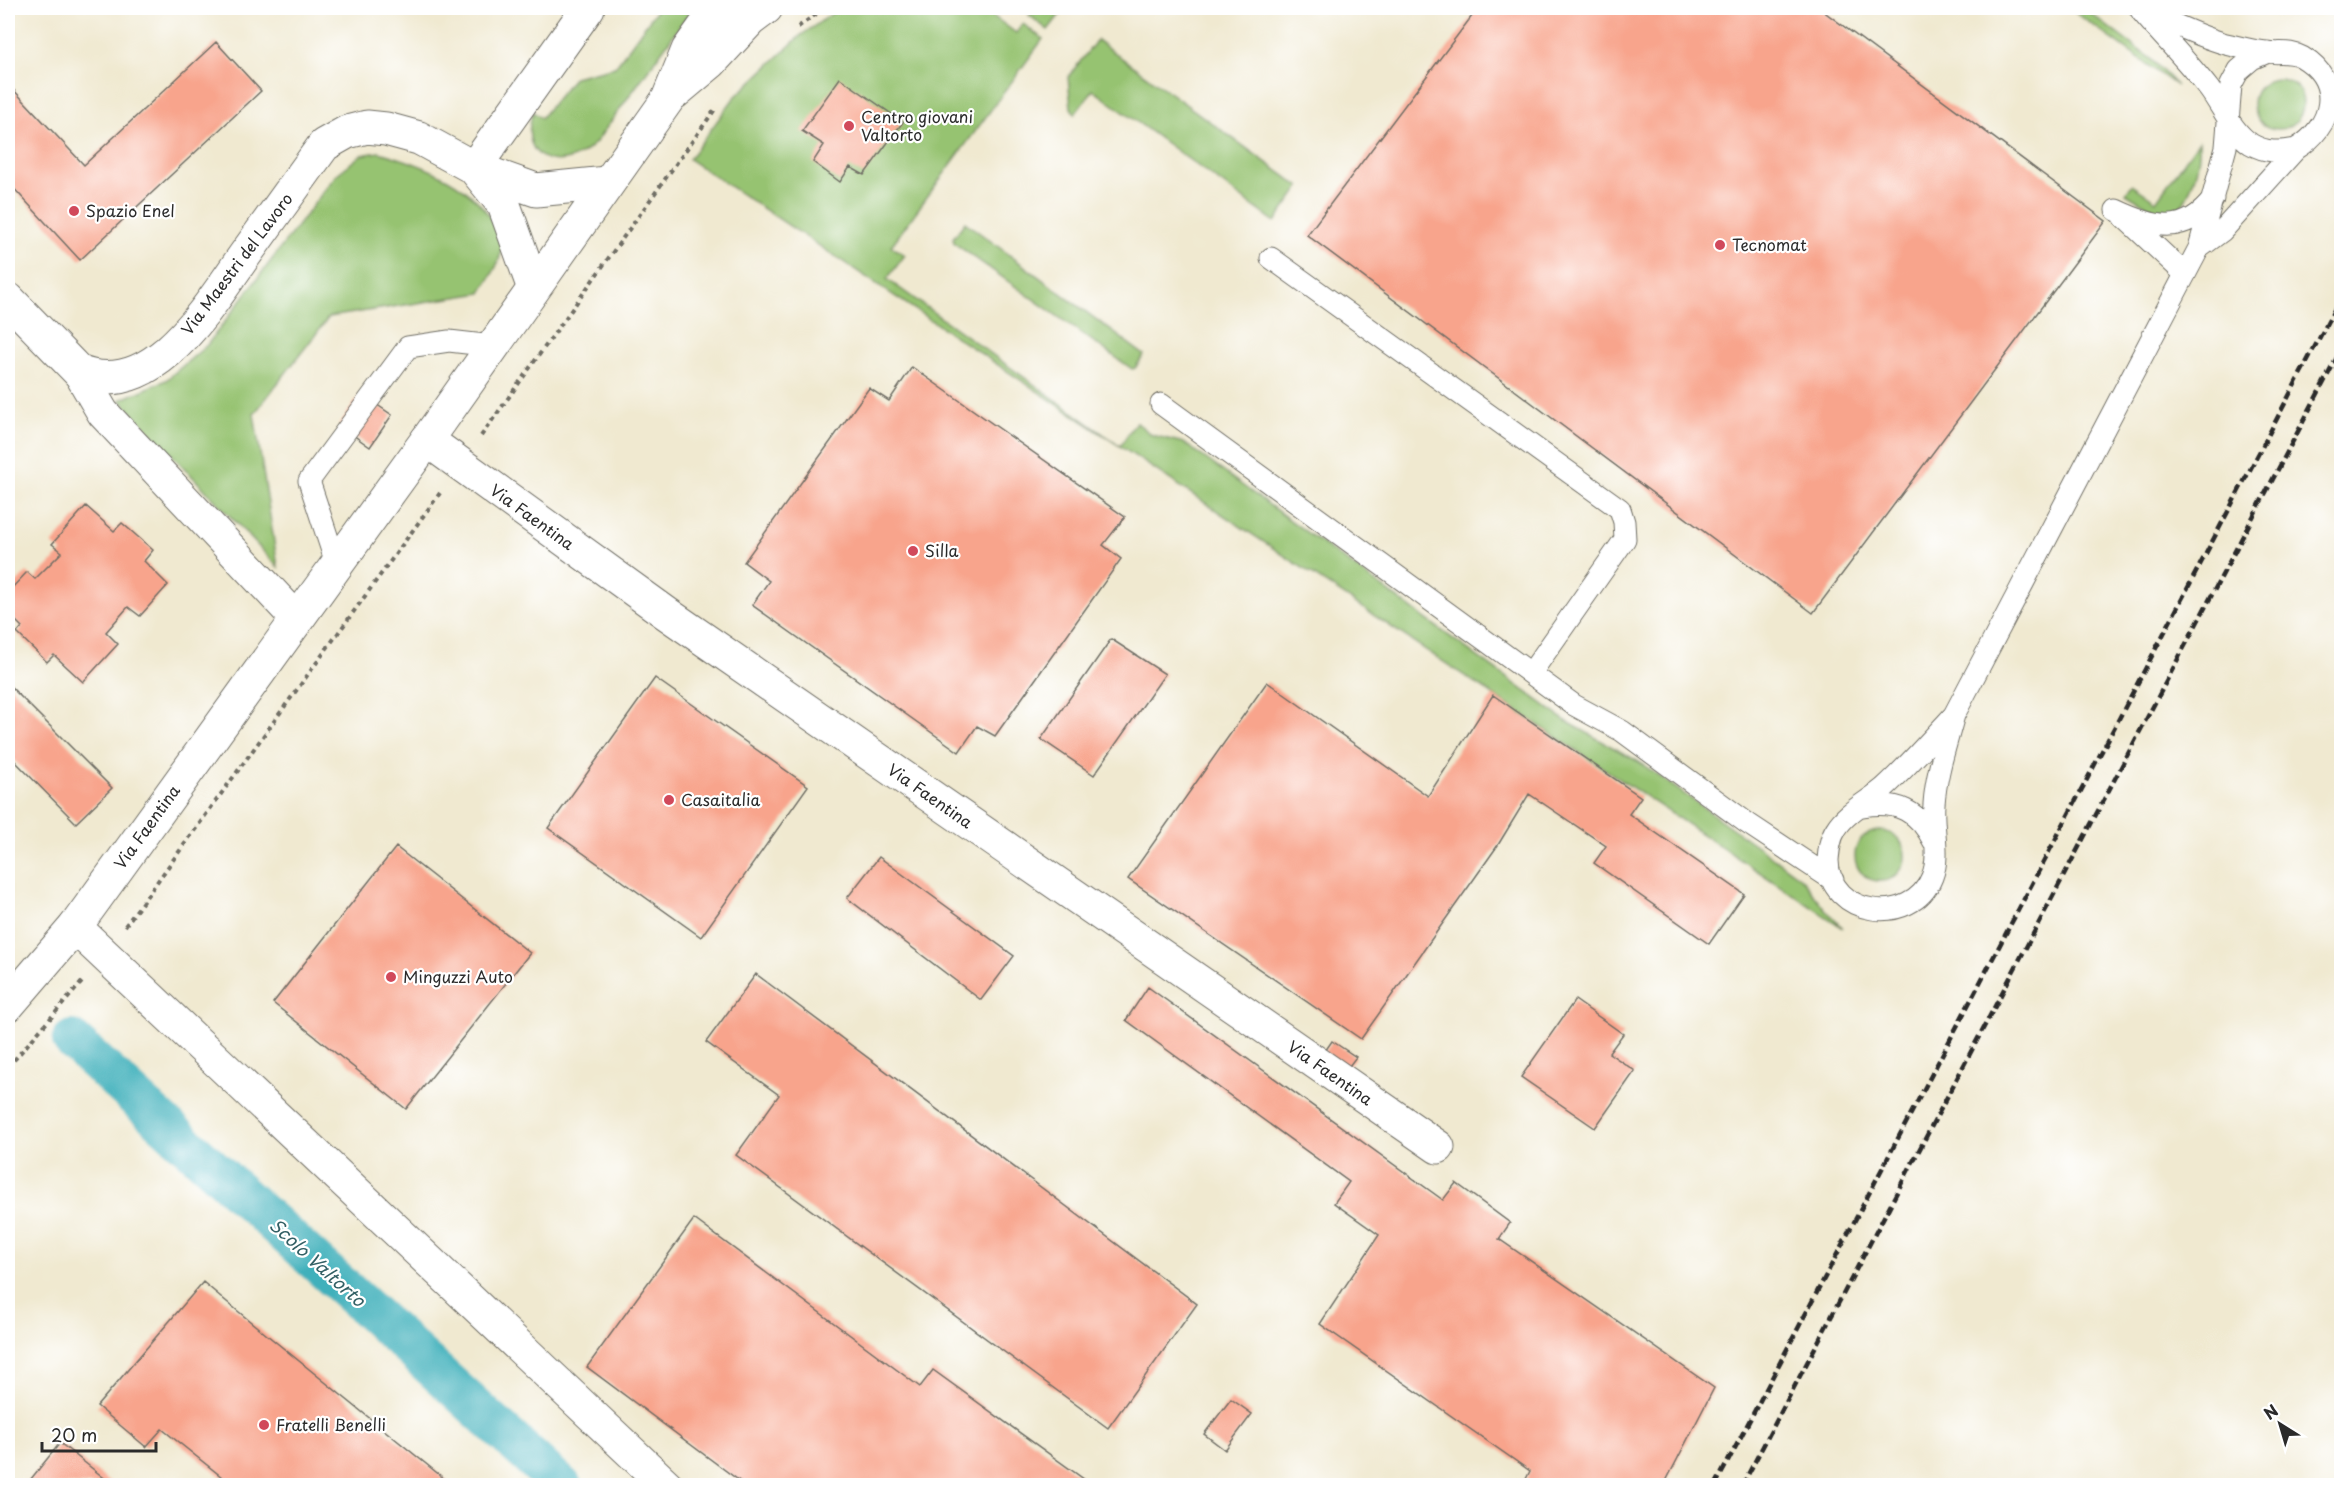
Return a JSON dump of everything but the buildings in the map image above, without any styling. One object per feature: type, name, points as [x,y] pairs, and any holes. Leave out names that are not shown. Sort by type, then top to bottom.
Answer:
[{"type":"street","points":[[474,168],[588,8]]},
{"type":"street","name":"Via Faentina","points":[[668,99],[688,50],[718,8]]},
{"type":"street","name":"Via Faentina","points":[[8,1005],[67,938],[427,440],[533,286],[668,99],[711,62],[750,20],[766,8]]},
{"type":"street","name":"Via Maestri del Lavoro","points":[[79,372],[95,379],[119,377],[146,367],[176,346],[205,312],[324,144],[347,132],[367,127],[400,131],[419,138],[474,168],[536,190],[607,183]]},
{"type":"street","name":"Via Maestri del Lavoro","points":[[474,168],[504,205],[533,286]]},
{"type":"street","points":[[8,299],[79,372],[103,413],[297,619]]},
{"type":"street","name":"Via Faentina","points":[[427,440],[666,614],[1438,1147]]},
{"type":"street","points":[[67,938],[105,955],[667,1485]]},
{"type":"lane","points":[[2139,8],[2223,43],[2268,52],[2284,51],[2300,56],[2314,66],[2324,79],[2329,95],[2328,112],[2322,128],[2296,149],[2222,231],[2199,248]]},
{"type":"lane","points":[[2139,8],[2209,89],[2250,143],[2264,150],[2280,152],[2296,149]]},
{"type":"lane","points":[[1954,716],[1908,766],[1863,806],[1848,815],[1836,829],[1829,845],[1828,863],[1833,880],[1843,895],[1858,905],[1874,911],[1893,910],[1910,904],[1923,893],[1932,877],[1936,860],[1934,842],[1936,782],[1954,716],[2199,248],[2226,147],[2231,85],[2239,70],[2252,59],[2268,52]]},
{"type":"lane","points":[[2185,274],[2116,210],[2135,219],[2170,227],[2186,222],[2205,209],[2214,198]]},
{"type":"lane","points":[[1271,258],[1620,509],[1624,522],[1625,540],[1531,673]]},
{"type":"lane","points":[[336,563],[309,481],[408,347],[449,341],[493,346]]},
{"type":"lane","points":[[1161,404],[1574,705],[1622,731],[1747,823],[1833,880]]},
{"type":"lane","points":[[1863,806],[1881,803],[1906,809],[1927,826],[1934,842]]},
{"type":"path","points":[[8,1067],[105,955],[717,106]]},
{"type":"green space","points":[[658,8],[693,8],[596,142],[571,159],[558,161],[546,159],[537,153],[531,143],[530,130],[533,112],[541,118],[574,77],[615,67]]},
{"type":"green space","points":[[840,8],[982,8],[1016,33],[1023,24],[1043,39],[891,246],[905,255],[887,279],[1120,446],[1136,422],[1152,435],[1184,443],[1566,721],[1639,762],[1760,848],[1802,879],[1843,928],[689,159],[734,98],[800,36]]},
{"type":"green space","points":[[1034,8],[1065,8],[1048,30],[1029,15]]},
{"type":"green space","points":[[2069,8],[2083,8],[2151,59],[2177,86]]},
{"type":"green space","points":[[1097,40],[1300,187],[1275,222],[1093,90],[1075,114],[1071,108],[1068,77]]},
{"type":"green space","points":[[2273,79],[2283,79],[2296,86],[2303,99],[2303,109],[2296,122],[2283,129],[2273,129],[2264,125],[2257,118],[2253,109],[2253,99],[2257,90],[2264,83]]},
{"type":"green space","points":[[2199,141],[2199,159],[2194,178],[2178,211],[2156,211],[2126,193],[2132,185],[2156,201]]},
{"type":"green space","points":[[379,152],[430,170],[462,188],[488,214],[501,240],[501,252],[494,271],[481,293],[329,317],[254,414],[278,567],[120,400],[166,380],[207,345],[336,175],[361,155]]},
{"type":"green space","points":[[965,222],[1144,355],[1135,368],[1132,369],[954,243],[953,238]]},
{"type":"green space","points":[[1875,831],[1885,831],[1898,838],[1905,851],[1905,861],[1898,874],[1885,881],[1875,881],[1866,877],[1859,870],[1855,861],[1855,851],[1859,842],[1866,835]]},
{"type":"waterway","name":"Scolo Valtorto","points":[[72,1040],[562,1486]]},
{"type":"railway","points":[[1715,1486],[2342,295]]},
{"type":"railway","points":[[1742,1486],[2342,348]]},
{"type":"place","name":"Centro giovani Valtorto","points":[[849,126]]},
{"type":"place","name":"Spazio Enel","points":[[74,211]]},
{"type":"place","name":"Tecnomat","points":[[1720,245]]},
{"type":"place","name":"Silla","points":[[913,551]]},
{"type":"place","name":"Casaitalia","points":[[669,800]]},
{"type":"place","name":"Minguzzi Auto","points":[[391,977]]},
{"type":"place","name":"Fratelli Benelli","points":[[264,1425]]}]
